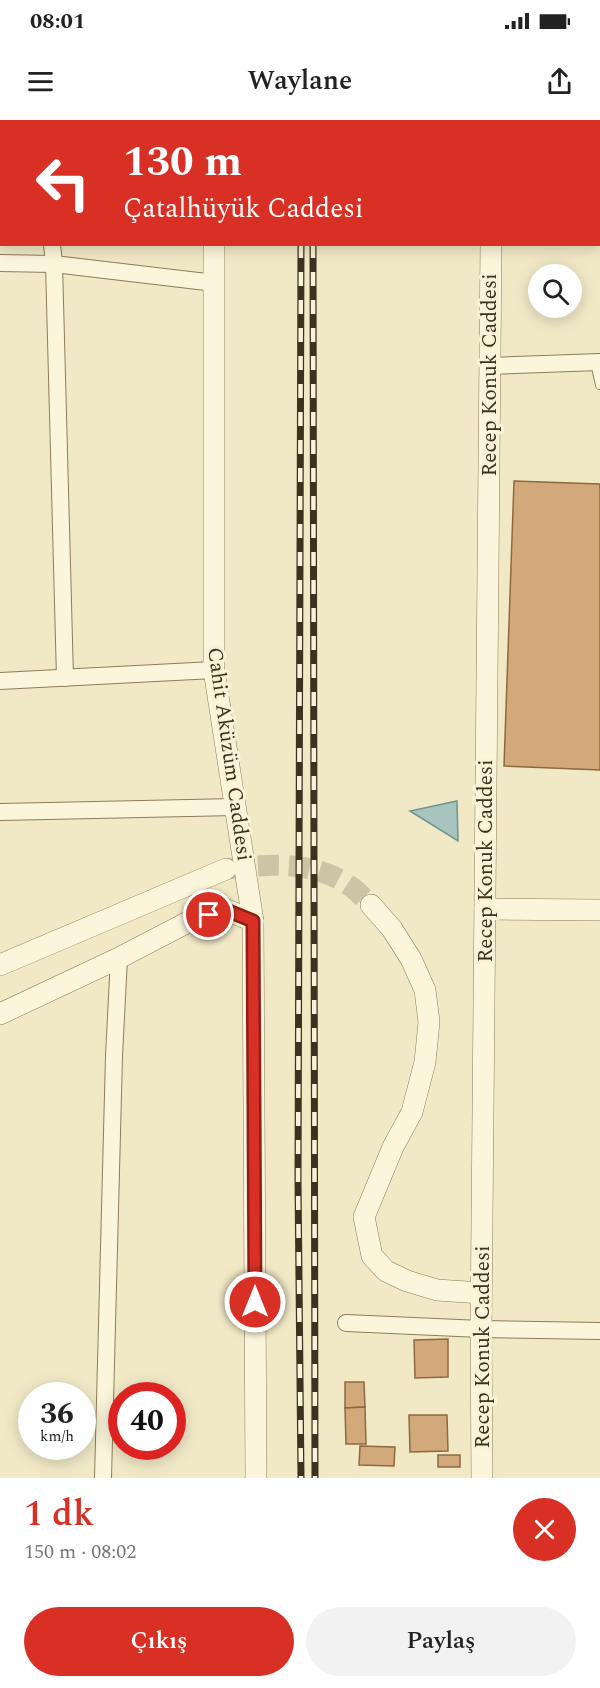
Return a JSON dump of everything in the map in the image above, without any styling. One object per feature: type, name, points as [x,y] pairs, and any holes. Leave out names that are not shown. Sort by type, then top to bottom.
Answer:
[{"type":"street","points":[[52,246],[65,678]]},
{"type":"street","name":"Cahit Aküzüm Caddesi","points":[[214,246],[214,670],[253,921],[256,1478]]},
{"type":"street","name":"Recep Konuk Caddesi","points":[[482,1478],[481,1293],[490,246]]},
{"type":"street","points":[[0,263],[54,264],[215,283]]},
{"type":"street","points":[[490,366],[598,363]]},
{"type":"street","points":[[0,681],[214,670]]},
{"type":"street","points":[[0,812],[236,807]]},
{"type":"street","points":[[0,965],[226,869]]},
{"type":"street","points":[[371,905],[392,929],[411,959],[426,990],[429,1022],[425,1062],[412,1112],[393,1147],[364,1217],[372,1256],[386,1270],[407,1281],[437,1290],[481,1293]]},
{"type":"street","points":[[485,909],[600,910]]},
{"type":"street","points":[[0,1014],[119,958],[192,920],[226,910],[253,921]]},
{"type":"street","points":[[103,1478],[114,1056],[119,958]]},
{"type":"street","points":[[346,1323],[600,1331]]},
{"type":"lane","points":[[598,363],[600,385]]},
{"type":"water","points":[[457,801],[458,841],[410,811]]},
{"type":"building","points":[[514,481],[600,484],[600,770],[504,766]]},
{"type":"building","points":[[448,1339],[448,1377],[415,1378],[414,1340]]},
{"type":"building","points":[[345,1382],[364,1382],[365,1407],[345,1408]]},
{"type":"building","points":[[365,1407],[366,1444],[346,1444],[345,1408]]},
{"type":"building","points":[[409,1415],[447,1415],[448,1451],[410,1452]]},
{"type":"building","points":[[360,1446],[395,1447],[394,1466],[359,1465]]},
{"type":"building","points":[[438,1455],[460,1455],[460,1467],[438,1467]]},
{"type":"tunnel","points":[[227,869],[275,865],[306,868],[336,878],[356,890],[371,905]]},
{"type":"railway","points":[[301,246],[298,1181],[301,1478]]},
{"type":"railway","points":[[313,246],[315,1478]]},
{"type":"route","points":[[209,915],[226,910],[253,921],[255,1302]]}]
